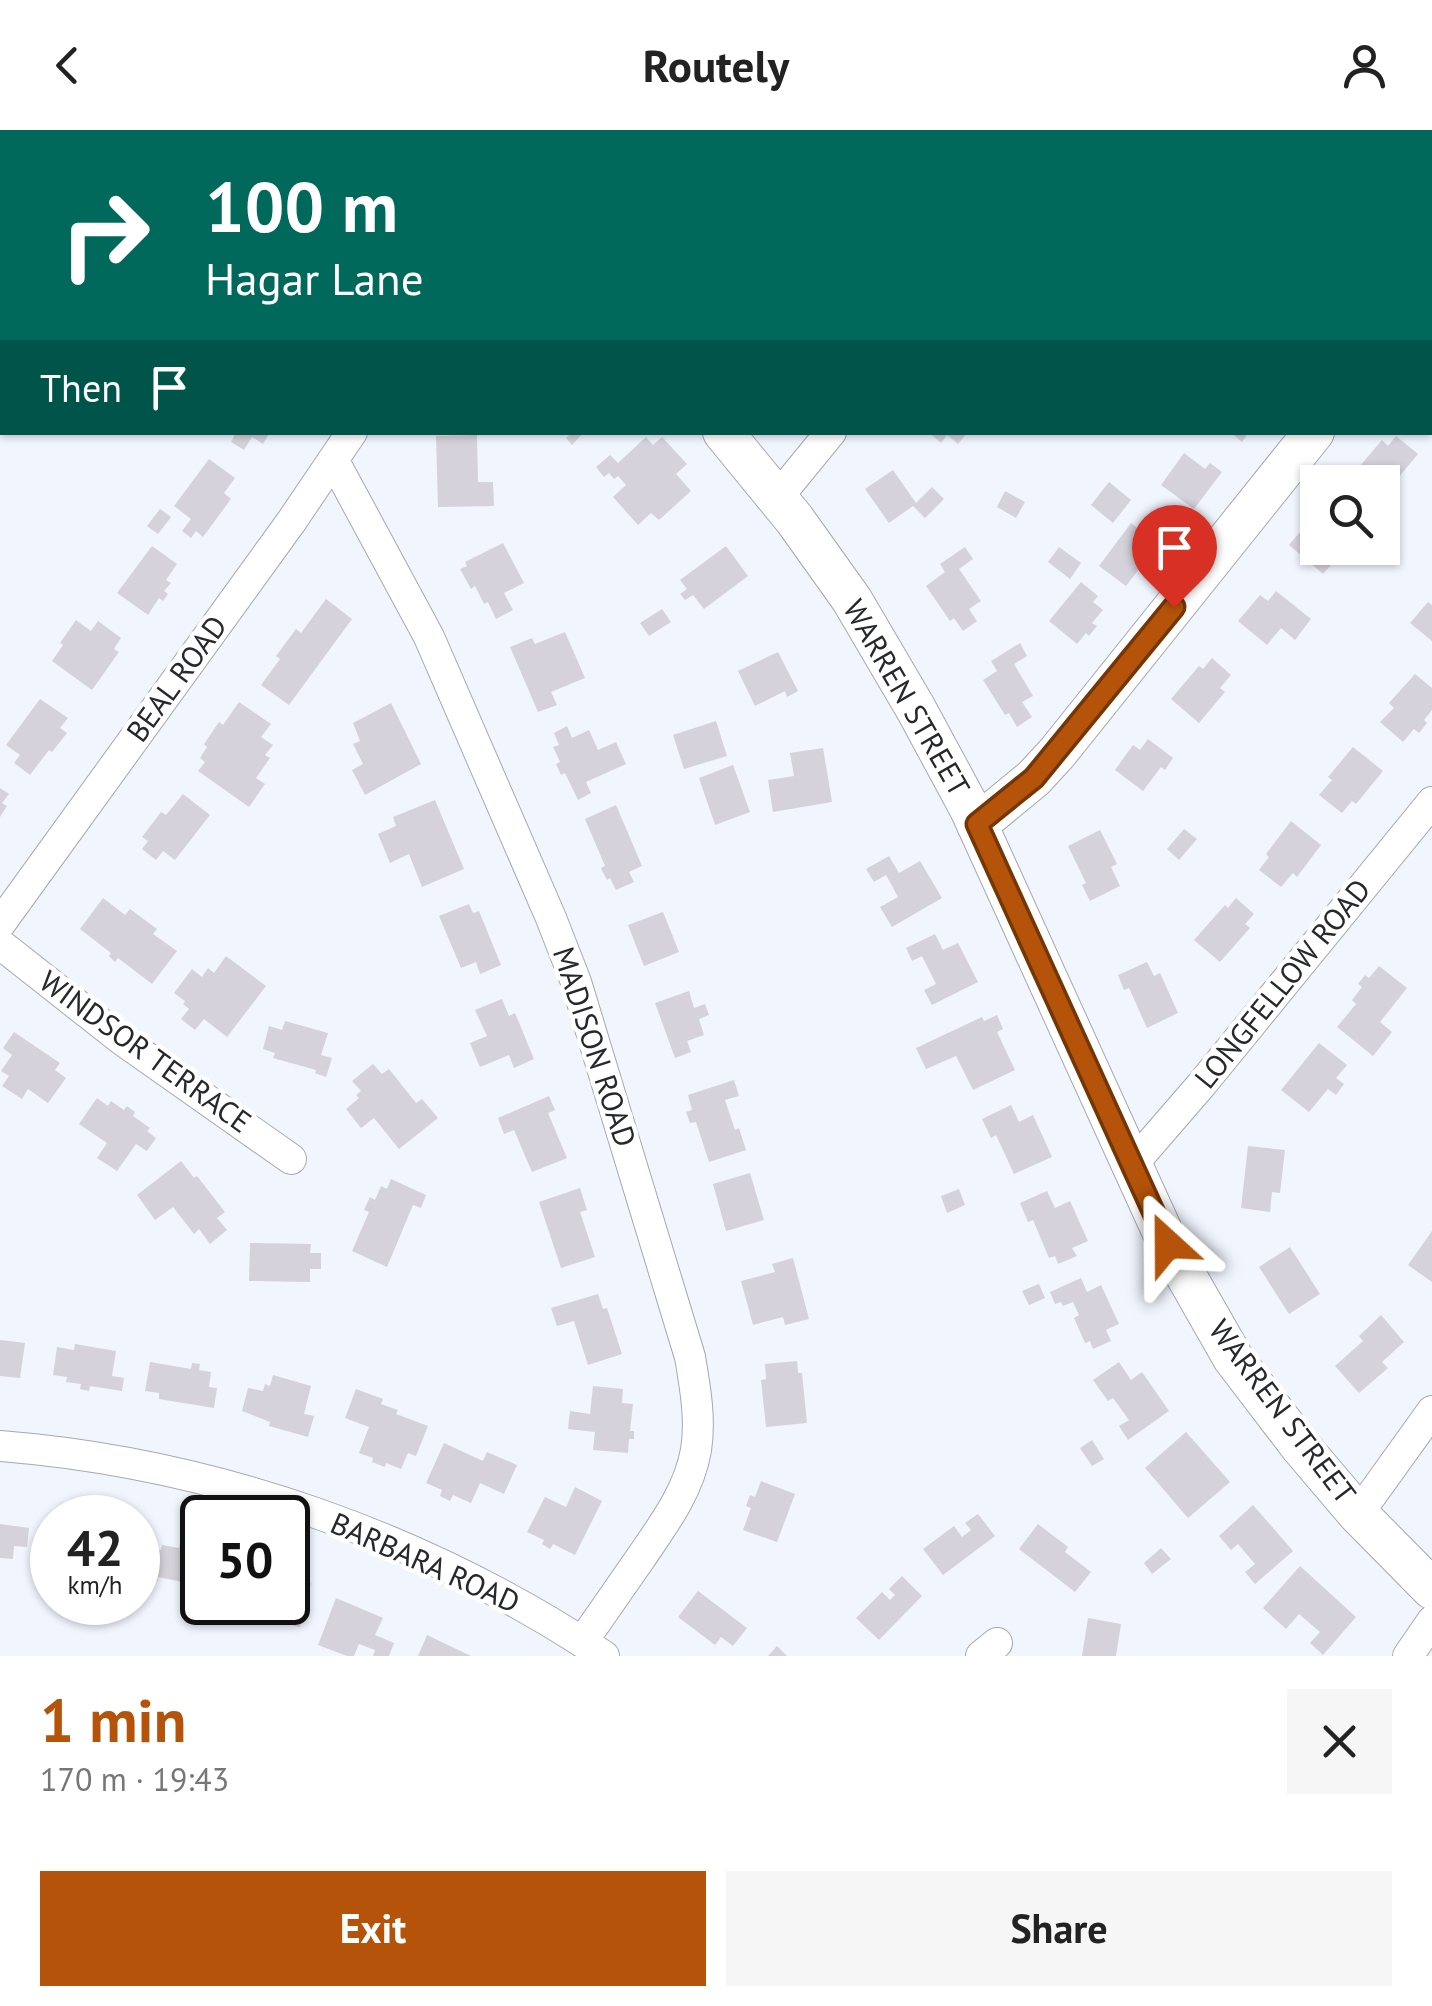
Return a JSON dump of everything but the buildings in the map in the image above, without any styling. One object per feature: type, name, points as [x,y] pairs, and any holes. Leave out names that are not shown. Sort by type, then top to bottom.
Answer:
[{"type":"main road","name":"WARREN STREET","points":[[725,435],[795,520],[860,614],[916,709],[977,824],[1168,1244],[1233,1358],[1301,1448],[1358,1514],[1432,1589]]},
{"type":"main road","points":[[977,824],[1034,778],[1056,753],[1312,435]]},
{"type":"street","name":"BEAL ROAD","points":[[0,924],[350,435]]},
{"type":"street","points":[[777,498],[829,435]]},
{"type":"street","name":"MADISON ROAD","points":[[334,461],[434,650],[552,918],[576,982],[690,1357],[698,1432],[694,1461],[675,1507],[593,1649]]},
{"type":"street","name":"LONGFELLOW ROAD","points":[[1132,1165],[1432,802]]},
{"type":"street","name":"WINDSOR TERRACE","points":[[0,944],[122,1040],[291,1159]]},
{"type":"street","points":[[1358,1514],[1432,1411]]},
{"type":"street","name":"BARBARA ROAD","points":[[0,1446],[135,1464],[212,1482],[313,1513],[450,1568],[502,1594],[593,1649]]},
{"type":"street","points":[[1408,1656],[1432,1621]]},
{"type":"route","points":[[1168,1244],[977,824],[1034,778],[1174,607]]}]
